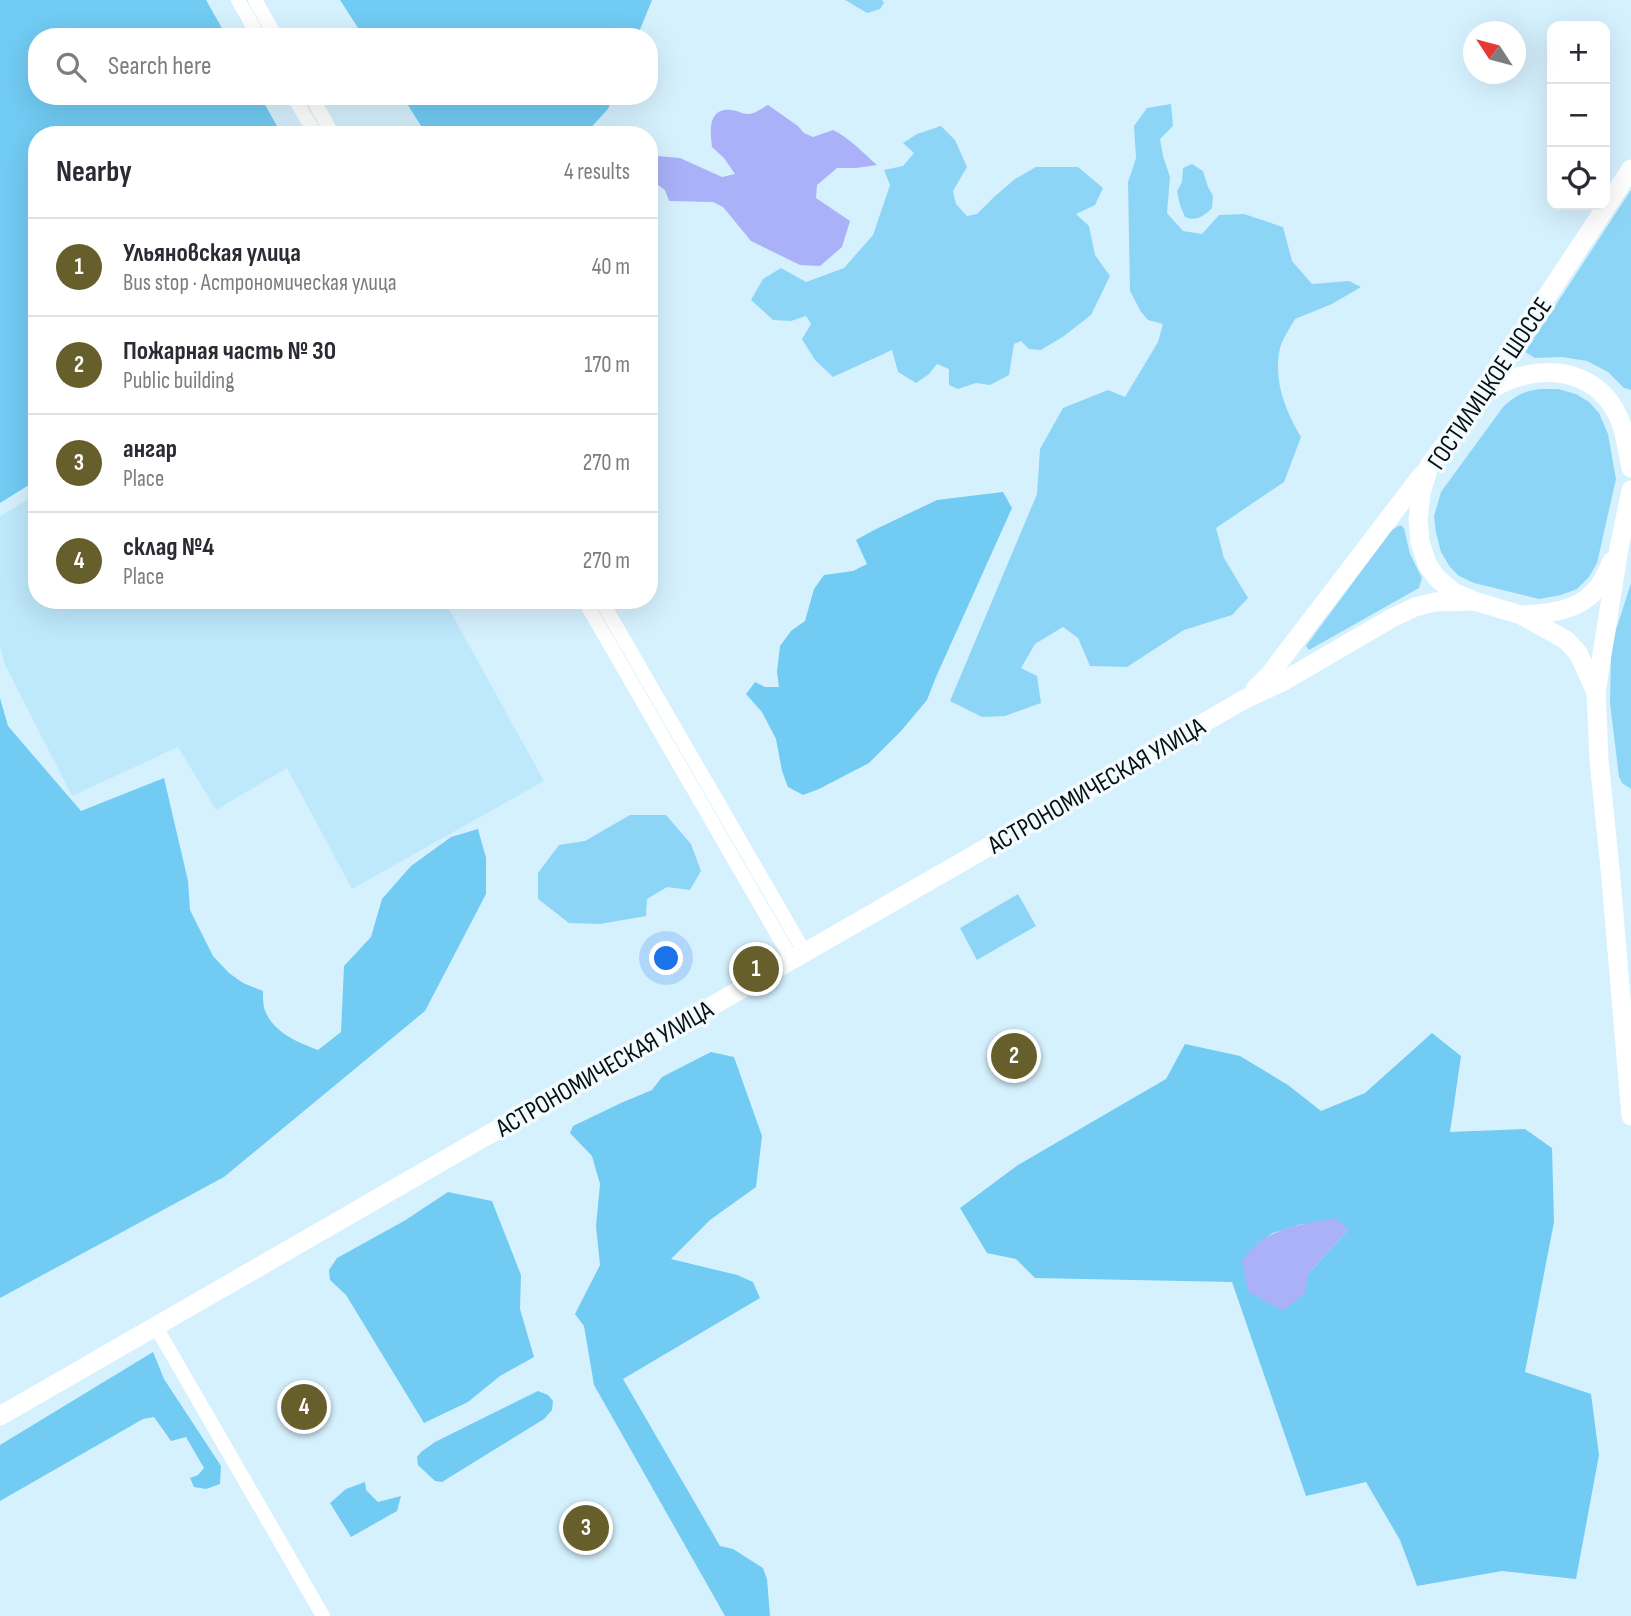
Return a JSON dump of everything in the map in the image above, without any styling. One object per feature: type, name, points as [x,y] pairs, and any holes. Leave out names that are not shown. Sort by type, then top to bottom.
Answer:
[{"type":"main road","name":"ГОСТИЛИЦКОЕ ШОССЕ","points":[[1596,692],[1578,653],[1566,640],[1521,615],[1453,592],[1437,578],[1427,564],[1420,542],[1418,520],[1421,493],[1429,466],[1482,393],[1631,169]]},
{"type":"main road","points":[[1482,393],[1515,377],[1538,373],[1558,373],[1591,384],[1605,395],[1615,411],[1621,424],[1631,468]]},
{"type":"main road","name":"АСТРОНОМИЧЕСКАЯ УЛИЦА","points":[[1245,699],[1270,674],[1429,466]]},
{"type":"main road","name":"ГОСТИЛИЦКОЕ ШОССЕ","points":[[1631,490],[1596,692],[1599,760],[1631,1116]]},
{"type":"main road","points":[[1521,615],[1546,614],[1579,602],[1595,590],[1619,548]]},
{"type":"main road","name":"АСТРОНОМИЧЕСКАЯ УЛИЦА","points":[[0,1416],[1245,699],[1282,682],[1415,607],[1435,602],[1474,601]]},
{"type":"street","points":[[238,0],[254,28]]},
{"type":"street","points":[[255,0],[271,28]]},
{"type":"street","points":[[298,105],[311,126]]},
{"type":"street","points":[[316,105],[328,126]]},
{"type":"street","points":[[589,609],[798,956]]},
{"type":"street","points":[[606,609],[798,956]]},
{"type":"street","points":[[156,1327],[323,1616]]},
{"type":"shaded area","points":[[0,0],[206,0],[222,28],[28,28],[28,105],[265,105],[277,126],[28,126],[28,486],[0,503]]},
{"type":"shaded area","points":[[340,0],[652,0],[641,28],[358,28]]},
{"type":"shaded area","points":[[845,0],[882,0],[884,3],[880,9],[867,13]]},
{"type":"shaded area","points":[[1171,104],[1173,126],[1160,139],[1170,177],[1167,213],[1183,231],[1202,234],[1219,215],[1244,214],[1283,227],[1292,261],[1312,284],[1349,281],[1361,287],[1332,304],[1295,319],[1281,344],[1278,360],[1279,383],[1285,405],[1301,437],[1284,482],[1216,528],[1224,558],[1248,598],[1232,615],[1184,630],[1127,667],[1090,666],[1078,638],[1063,627],[1035,644],[1021,668],[1037,676],[1041,703],[1005,716],[982,717],[950,701],[1037,494],[1040,449],[1063,408],[1108,390],[1125,397],[1158,342],[1163,324],[1148,320],[1130,291],[1128,182],[1136,158],[1134,126],[1147,108]]},
{"type":"shaded area","points":[[408,105],[610,105],[592,126],[421,126]]},
{"type":"shaded area","points":[[768,105],[813,137],[833,130],[851,141],[877,165],[837,168],[817,185],[816,198],[850,221],[842,247],[820,266],[800,265],[751,241],[723,207],[713,202],[669,201],[665,190],[658,185],[658,156],[680,158],[722,177],[735,174],[712,147],[712,121],[714,116],[723,110],[746,114]]},
{"type":"shaded area","points":[[941,126],[955,140],[967,167],[953,191],[956,204],[967,216],[977,214],[1015,179],[1036,167],[1078,167],[1103,188],[1095,205],[1076,214],[1089,226],[1095,255],[1110,276],[1091,315],[1041,350],[1029,349],[1021,341],[1014,344],[1009,375],[990,385],[976,383],[958,389],[949,385],[949,369],[937,364],[916,383],[898,372],[892,350],[833,377],[815,360],[802,339],[811,324],[806,316],[791,321],[773,320],[751,300],[763,279],[781,268],[806,282],[844,268],[873,235],[890,185],[884,170],[903,166],[914,153],[903,143],[917,134]]},
{"type":"shaded area","points":[[1192,164],[1203,171],[1213,196],[1212,208],[1203,216],[1193,219],[1185,217],[1177,191],[1182,182],[1183,168]]},
{"type":"shaded area","points":[[1631,190],[1631,390],[1624,388],[1608,372],[1587,361],[1562,357],[1535,358],[1525,352]]},
{"type":"shaded area","points":[[1540,389],[1558,389],[1576,394],[1589,402],[1599,413],[1608,434],[1616,479],[1597,563],[1589,577],[1577,589],[1539,599],[1474,583],[1459,576],[1441,552],[1434,516],[1441,492],[1503,407],[1520,395]]},
{"type":"shaded area","points":[[1003,492],[1012,508],[927,700],[869,763],[803,795],[788,787],[776,739],[762,712],[746,694],[755,682],[765,687],[779,687],[777,672],[780,646],[791,631],[805,621],[814,589],[824,575],[853,571],[867,564],[856,540],[937,500]]},
{"type":"shaded area","points":[[28,499],[28,609],[449,609],[544,781],[352,889],[287,768],[216,810],[178,747],[72,796],[4,663],[0,644],[0,516]]},
{"type":"shaded area","points":[[1400,525],[1404,528],[1410,554],[1422,578],[1419,588],[1309,650],[1306,646],[1392,530]]},
{"type":"shaded area","points":[[1631,583],[1631,789],[1622,783],[1619,777],[1610,703],[1611,654]]},
{"type":"shaded area","points":[[0,698],[8,726],[81,811],[164,778],[188,881],[190,910],[213,956],[243,983],[263,991],[264,1008],[279,1030],[310,1047],[318,1050],[341,1032],[344,966],[371,937],[382,899],[411,866],[451,837],[478,829],[486,858],[486,894],[425,1011],[224,1177],[0,1298]]},
{"type":"shaded area","points":[[630,815],[666,815],[691,844],[701,871],[690,890],[667,887],[647,899],[646,916],[600,924],[569,923],[538,899],[538,873],[559,845],[585,841]]},
{"type":"shaded area","points":[[1018,894],[1036,926],[977,960],[960,928]]},
{"type":"shaded area","points":[[1432,1033],[1461,1056],[1450,1132],[1525,1129],[1552,1148],[1554,1222],[1525,1372],[1591,1394],[1599,1455],[1576,1579],[1502,1571],[1417,1586],[1400,1540],[1366,1482],[1306,1496],[1232,1282],[1035,1278],[1016,1259],[987,1253],[960,1208],[1018,1165],[1166,1079],[1185,1044],[1240,1056],[1288,1085],[1321,1111],[1365,1093]],"holes":[[[1302,1224],[1348,1230],[1308,1274],[1256,1245],[1273,1233]]]},
{"type":"shaded area","points":[[711,1052],[734,1057],[762,1136],[756,1187],[710,1220],[671,1259],[737,1275],[753,1282],[760,1298],[623,1379],[720,1546],[733,1549],[763,1568],[767,1579],[770,1616],[725,1616],[594,1385],[584,1326],[575,1314],[600,1265],[596,1226],[600,1184],[592,1156],[570,1133],[573,1126],[652,1090],[662,1077]]},
{"type":"shaded area","points":[[448,1192],[492,1201],[521,1275],[520,1309],[534,1357],[500,1376],[468,1402],[424,1423],[346,1295],[330,1280],[329,1270],[337,1258],[404,1221]]},
{"type":"shaded area","points":[[1336,1218],[1348,1230],[1308,1274],[1305,1293],[1283,1311],[1248,1292],[1242,1260],[1257,1244],[1285,1229]]},
{"type":"shaded area","points":[[153,1352],[164,1379],[221,1466],[220,1484],[206,1489],[194,1487],[190,1478],[198,1475],[204,1468],[186,1437],[171,1441],[154,1417],[143,1419],[0,1501],[0,1445]]},
{"type":"shaded area","points":[[538,1391],[548,1395],[553,1401],[552,1410],[544,1419],[442,1482],[435,1481],[418,1465],[417,1457],[435,1442]]},
{"type":"shaded area","points":[[365,1482],[366,1490],[378,1502],[401,1496],[397,1511],[351,1537],[330,1503],[346,1489]]},
{"type":"place","name":"Ульяновская улица","points":[[756,969]]},
{"type":"place","name":"Пожарная часть № 30","points":[[1014,1056]]},
{"type":"place","name":"склад №4","points":[[304,1407]]},
{"type":"place","name":"ангар","points":[[586,1528]]}]
